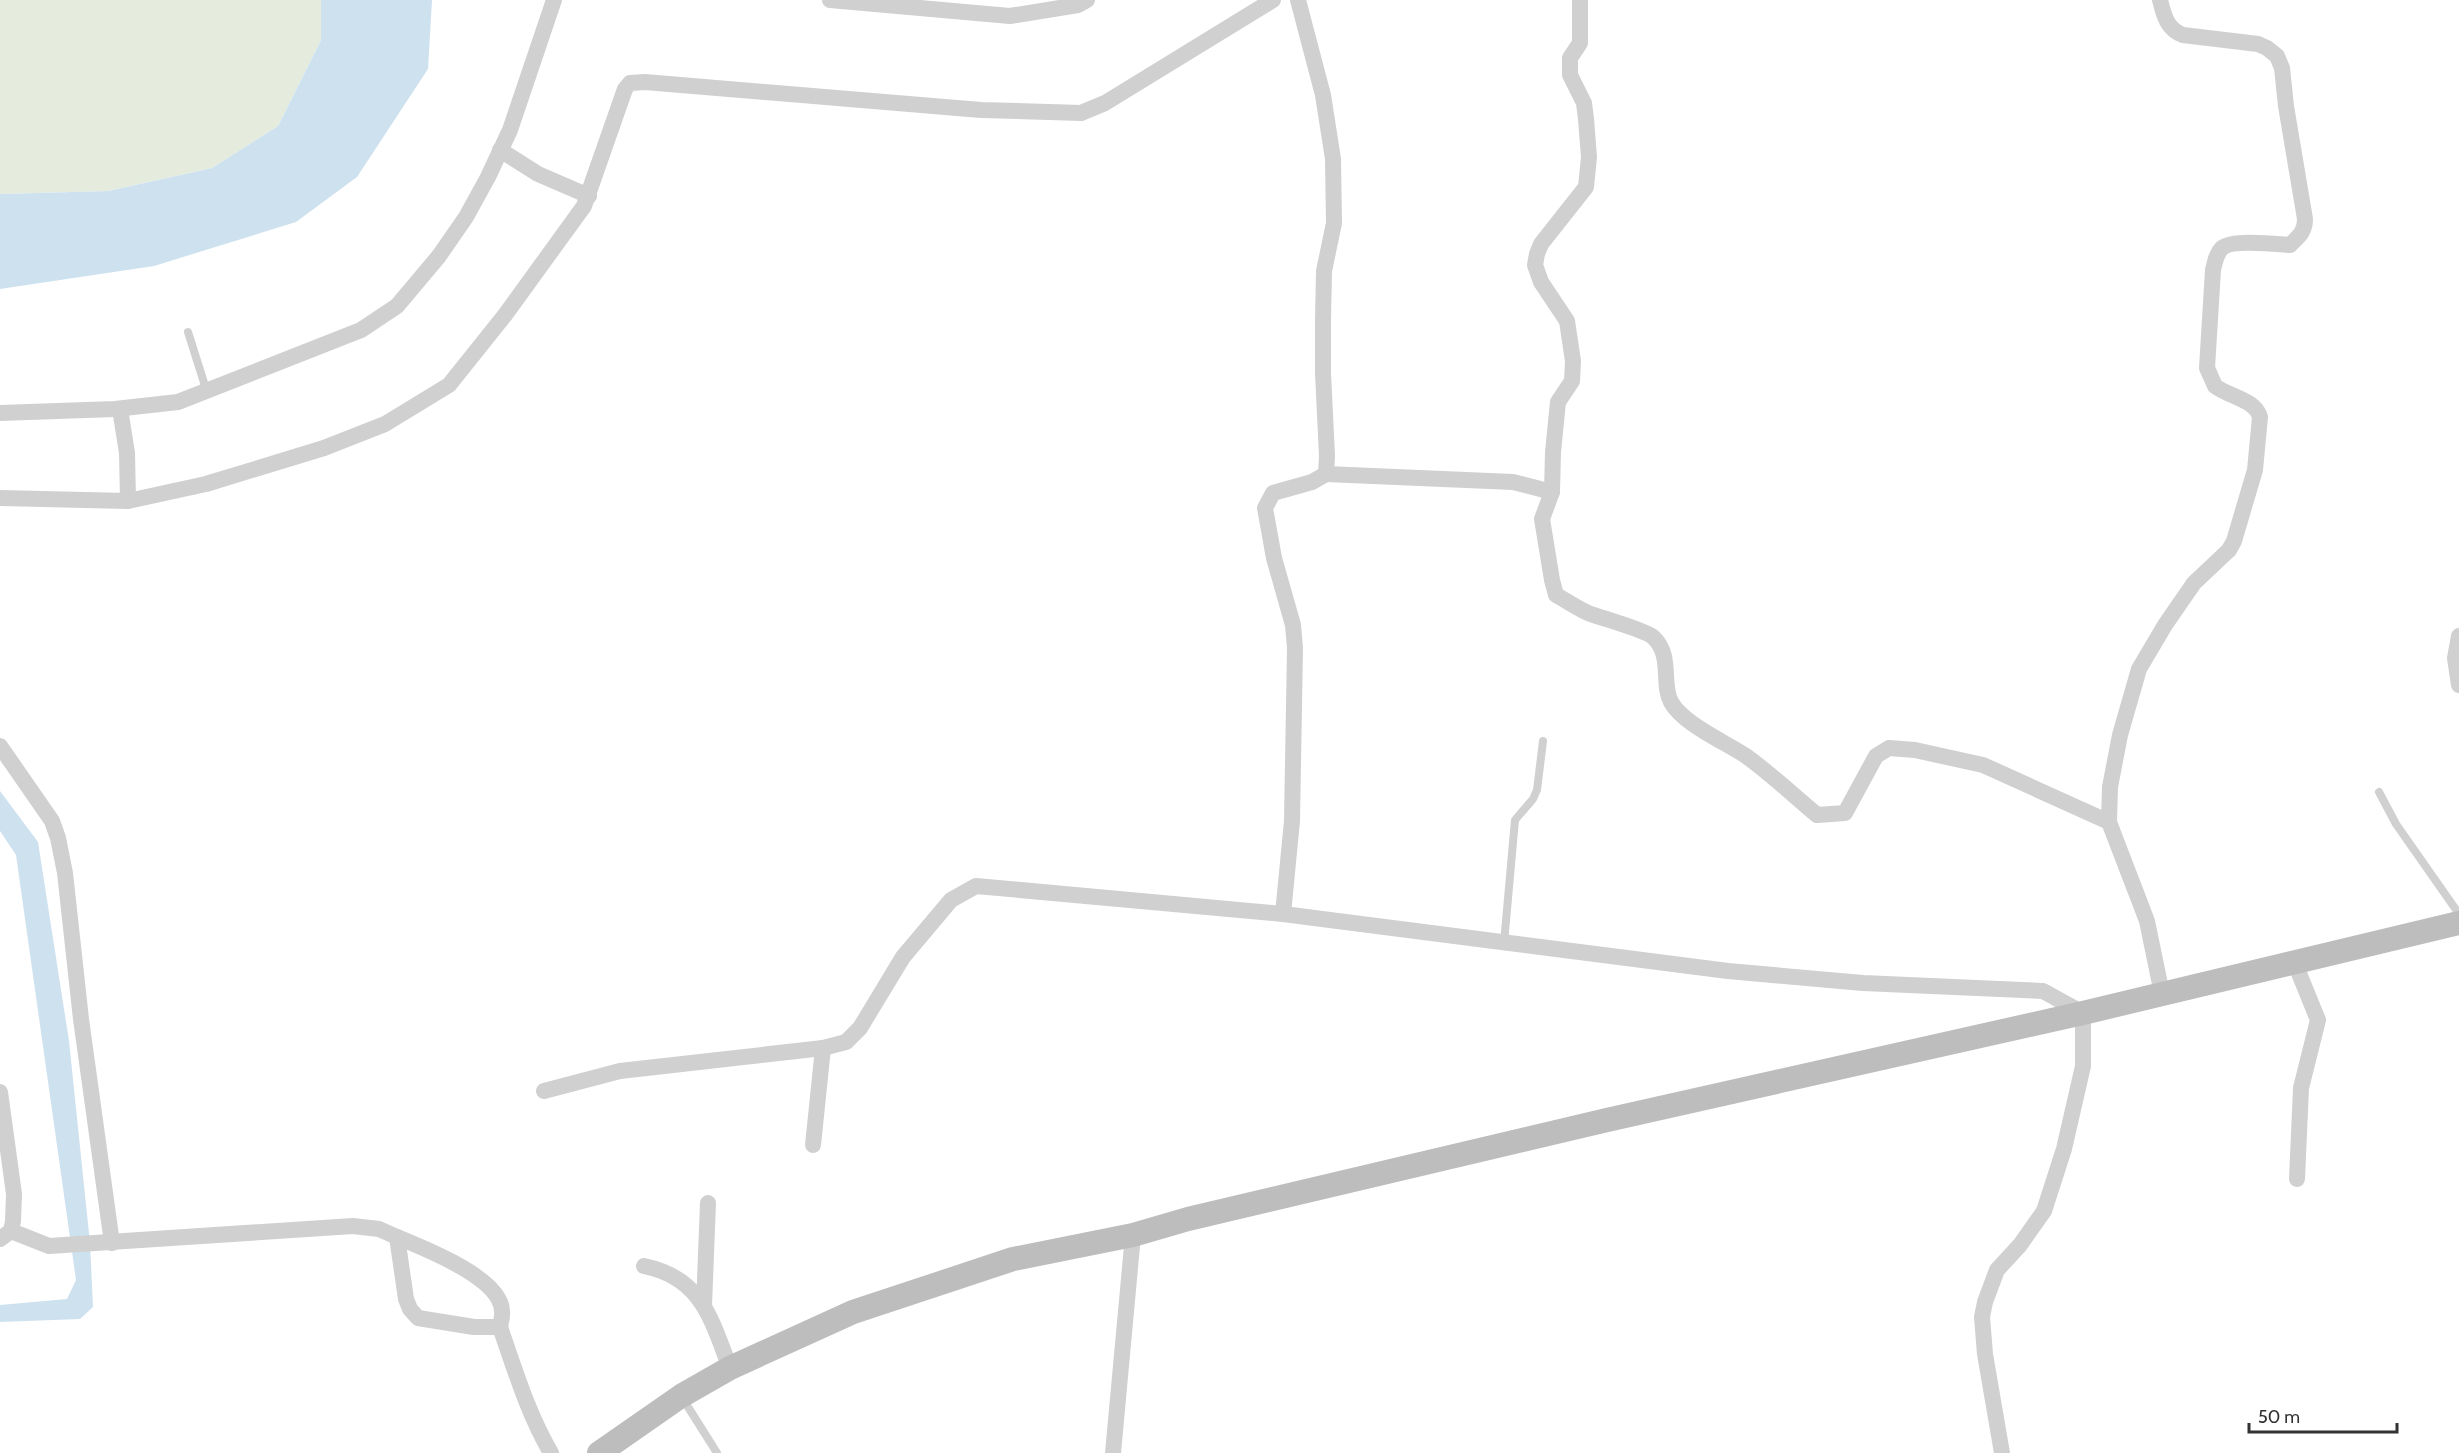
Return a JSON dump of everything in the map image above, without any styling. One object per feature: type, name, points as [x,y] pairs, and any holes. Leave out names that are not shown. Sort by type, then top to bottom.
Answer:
[{"type":"main road","points":[[599,1453],[681,1396],[730,1368],[853,1311],[1013,1259],[1133,1235],[1188,1219],[1618,1117],[2083,1013],[2459,923]]},
{"type":"street","points":[[0,413],[120,409],[178,402],[206,389],[361,330],[397,306],[439,256],[466,217],[500,150],[527,83],[554,0]]},
{"type":"street","points":[[830,0],[1010,16],[1078,5],[1087,0]]},
{"type":"street","points":[[0,498],[128,493],[206,484],[324,448],[385,424],[450,385],[505,315],[584,206],[583,193],[624,89],[630,83],[645,82],[981,110],[1080,113],[1105,103],[1273,0]]},
{"type":"street","points":[[1298,0],[1323,95],[1333,159],[1334,223],[1324,271],[1323,373],[1326,474]]},
{"type":"street","points":[[1580,0],[1580,43],[1570,58],[1570,75],[1584,103],[1588,136],[1588,176],[1586,187],[1541,244],[1536,254],[1535,265],[1541,282],[1567,321],[1572,345],[1572,381],[1558,402],[1552,452],[1552,492],[1542,519],[1556,595],[1586,612],[1653,637],[1668,669],[1671,702],[1692,723],[1776,778],[1816,815],[1845,813],[1876,756],[1889,748],[1915,750],[1983,765],[2109,822]]},
{"type":"street","points":[[2160,0],[2167,22],[2173,31],[2183,35],[2258,44],[2277,56],[2282,68],[2305,228],[2290,245],[2233,243],[2223,247],[2216,256],[2213,270],[2207,368],[2215,386],[2250,403],[2258,410],[2260,417],[2254,470],[2234,541],[2229,550],[2194,583],[2165,625],[2139,669],[2120,735],[2110,787],[2109,822],[2147,921],[2162,994]]},
{"type":"street","points":[[500,150],[542,176],[583,193]]},
{"type":"street","points":[[120,409],[127,453],[128,493]]},
{"type":"street","points":[[1283,914],[1292,821],[1295,648],[1293,626],[1274,558],[1265,508],[1272,493],[1312,482],[1326,474],[1513,482],[1552,492]]},
{"type":"street","points":[[2459,636],[2455,658],[2459,685]]},
{"type":"street","points":[[0,746],[52,821],[58,838],[65,873],[106,1243]]},
{"type":"street","points":[[544,1091],[620,1071],[823,1048],[846,1042],[860,1028],[903,957],[951,900],[976,886],[1283,914],[1728,971],[1851,982],[2043,991],[2083,1013],[2083,1066],[2064,1149],[2044,1211],[2020,1245],[1997,1270],[1985,1302],[1982,1317],[1985,1354],[2002,1453]]},
{"type":"street","points":[[2294,961],[2318,1020],[2301,1089],[2297,1179]]},
{"type":"street","points":[[813,1145],[823,1048]]},
{"type":"street","points":[[0,1092],[14,1194],[14,1221],[5,1235],[49,1246],[353,1226],[379,1229],[434,1252],[488,1286],[499,1300],[503,1315],[500,1327],[517,1377],[551,1453]]},
{"type":"street","points":[[704,1306],[708,1203]]},
{"type":"street","points":[[1113,1453],[1133,1235]]},
{"type":"street","points":[[397,1237],[406,1299],[410,1309],[418,1318],[474,1327],[500,1327]]},
{"type":"street","points":[[644,1266],[664,1270],[676,1276],[697,1294],[730,1368]]},
{"type":"lane","points":[[188,332],[206,389]]},
{"type":"lane","points":[[1504,943],[1515,820],[1533,799],[1537,790],[1543,741]]},
{"type":"lane","points":[[2379,792],[2397,824],[2459,914]]},
{"type":"lane","points":[[681,1396],[717,1453]]},
{"type":"shaded area","points":[[0,0],[321,0],[321,40],[278,126],[212,168],[108,191],[0,194]]},
{"type":"water","points":[[321,0],[432,0],[428,69],[357,177],[296,222],[154,266],[0,289],[0,194],[108,191],[212,168],[278,126],[321,40]]},
{"type":"water","points":[[0,791],[38,842],[69,1041],[90,1243],[93,1307],[80,1319],[0,1322],[0,1305],[67,1299],[76,1280],[16,855],[0,831]]}]
